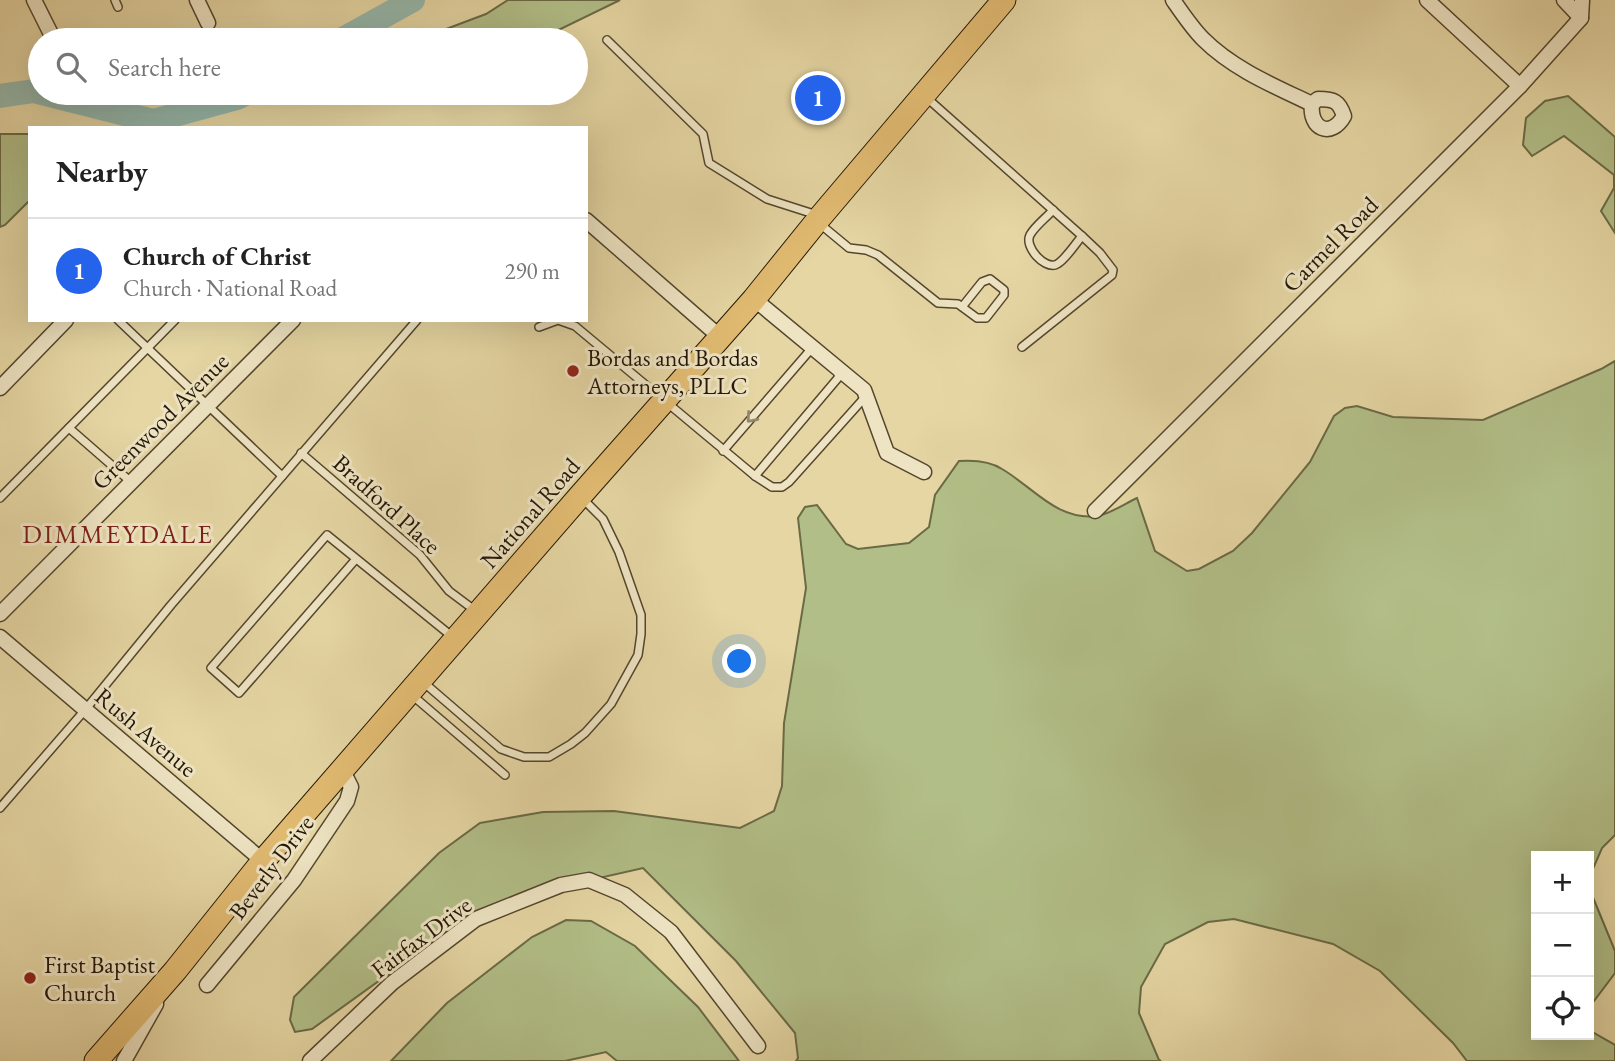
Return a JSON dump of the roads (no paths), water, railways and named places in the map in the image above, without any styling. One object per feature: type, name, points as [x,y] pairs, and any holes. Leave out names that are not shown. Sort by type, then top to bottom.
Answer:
[{"type":"main road","name":"National Road","points":[[96,1061],[175,971],[263,861],[342,769],[754,299],[1000,1]]},
{"type":"street","points":[[34,0],[48,28]]},
{"type":"street","points":[[197,0],[208,23]]},
{"type":"street","points":[[1173,0],[1203,39],[1226,58],[1256,77],[1312,104]]},
{"type":"street","points":[[1427,0],[1520,86]]},
{"type":"street","points":[[1564,0],[1581,18]]},
{"type":"street","points":[[1581,18],[1582,0]]},
{"type":"street","name":"Carmel Road","points":[[1095,511],[1520,86],[1581,18]]},
{"type":"street","points":[[588,222],[720,337]]},
{"type":"street","points":[[754,299],[864,390],[887,453],[924,472]]},
{"type":"street","points":[[0,388],[64,322]]},
{"type":"street","name":"Greenwood Avenue","points":[[0,614],[291,322]]},
{"type":"street","name":"Rush Avenue","points":[[0,637],[263,861]]},
{"type":"street","name":"Beverly Drive","points":[[207,985],[294,880],[347,801],[351,787],[342,769]]},
{"type":"street","name":"Fairfax Drive","points":[[310,1061],[392,983],[477,919],[561,885],[589,880],[625,895],[671,932],[758,1046]]},
{"type":"street","points":[[124,1061],[175,971]]},
{"type":"lane","points":[[607,40],[703,134],[709,163],[767,199],[819,219],[849,248],[878,255],[938,303],[958,304],[976,318],[986,318],[1004,295],[1004,290],[990,279],[982,282],[962,307]]},
{"type":"lane","points":[[924,95],[1082,236],[1113,270],[1112,275],[1022,347]]},
{"type":"lane","points":[[1053,210],[1030,236],[1028,243],[1031,250],[1047,265],[1059,264],[1082,236]]},
{"type":"lane","points":[[120,322],[282,476]]},
{"type":"lane","points":[[0,498],[174,322]]},
{"type":"lane","points":[[0,808],[179,595],[416,322]]},
{"type":"lane","points":[[539,327],[553,322]]},
{"type":"lane","points":[[564,322],[575,326],[723,451],[772,487],[789,482],[866,396]]},
{"type":"lane","points":[[723,451],[812,348]]},
{"type":"lane","points":[[755,476],[838,378],[839,370]]},
{"type":"lane","points":[[68,428],[131,482]]},
{"type":"lane","name":"Bradford Place","points":[[302,453],[420,555],[449,591],[478,613]]},
{"type":"lane","points":[[414,686],[501,749],[524,757],[549,757],[571,744],[585,733],[611,704],[638,655],[641,615],[619,552],[603,519],[580,496]]},
{"type":"lane","points":[[356,559],[239,693],[211,668],[327,535],[455,639]]},
{"type":"lane","points":[[414,686],[505,775]]},
{"type":"waterway","points":[[363,28],[413,0]]},
{"type":"waterway","points":[[0,96],[28,92]]},
{"type":"waterway","points":[[90,105],[153,121],[211,105]]},
{"type":"place","name":"Church of Christ","points":[[818,98]]},
{"type":"place","name":"Bordas and Bordas Attorneys, PLLC","points":[[573,371]]},
{"type":"place","name":"First Baptist Church","points":[[30,978]]},
{"type":"district","name":"DIMMEYDALE","points":[[118,534]]}]
